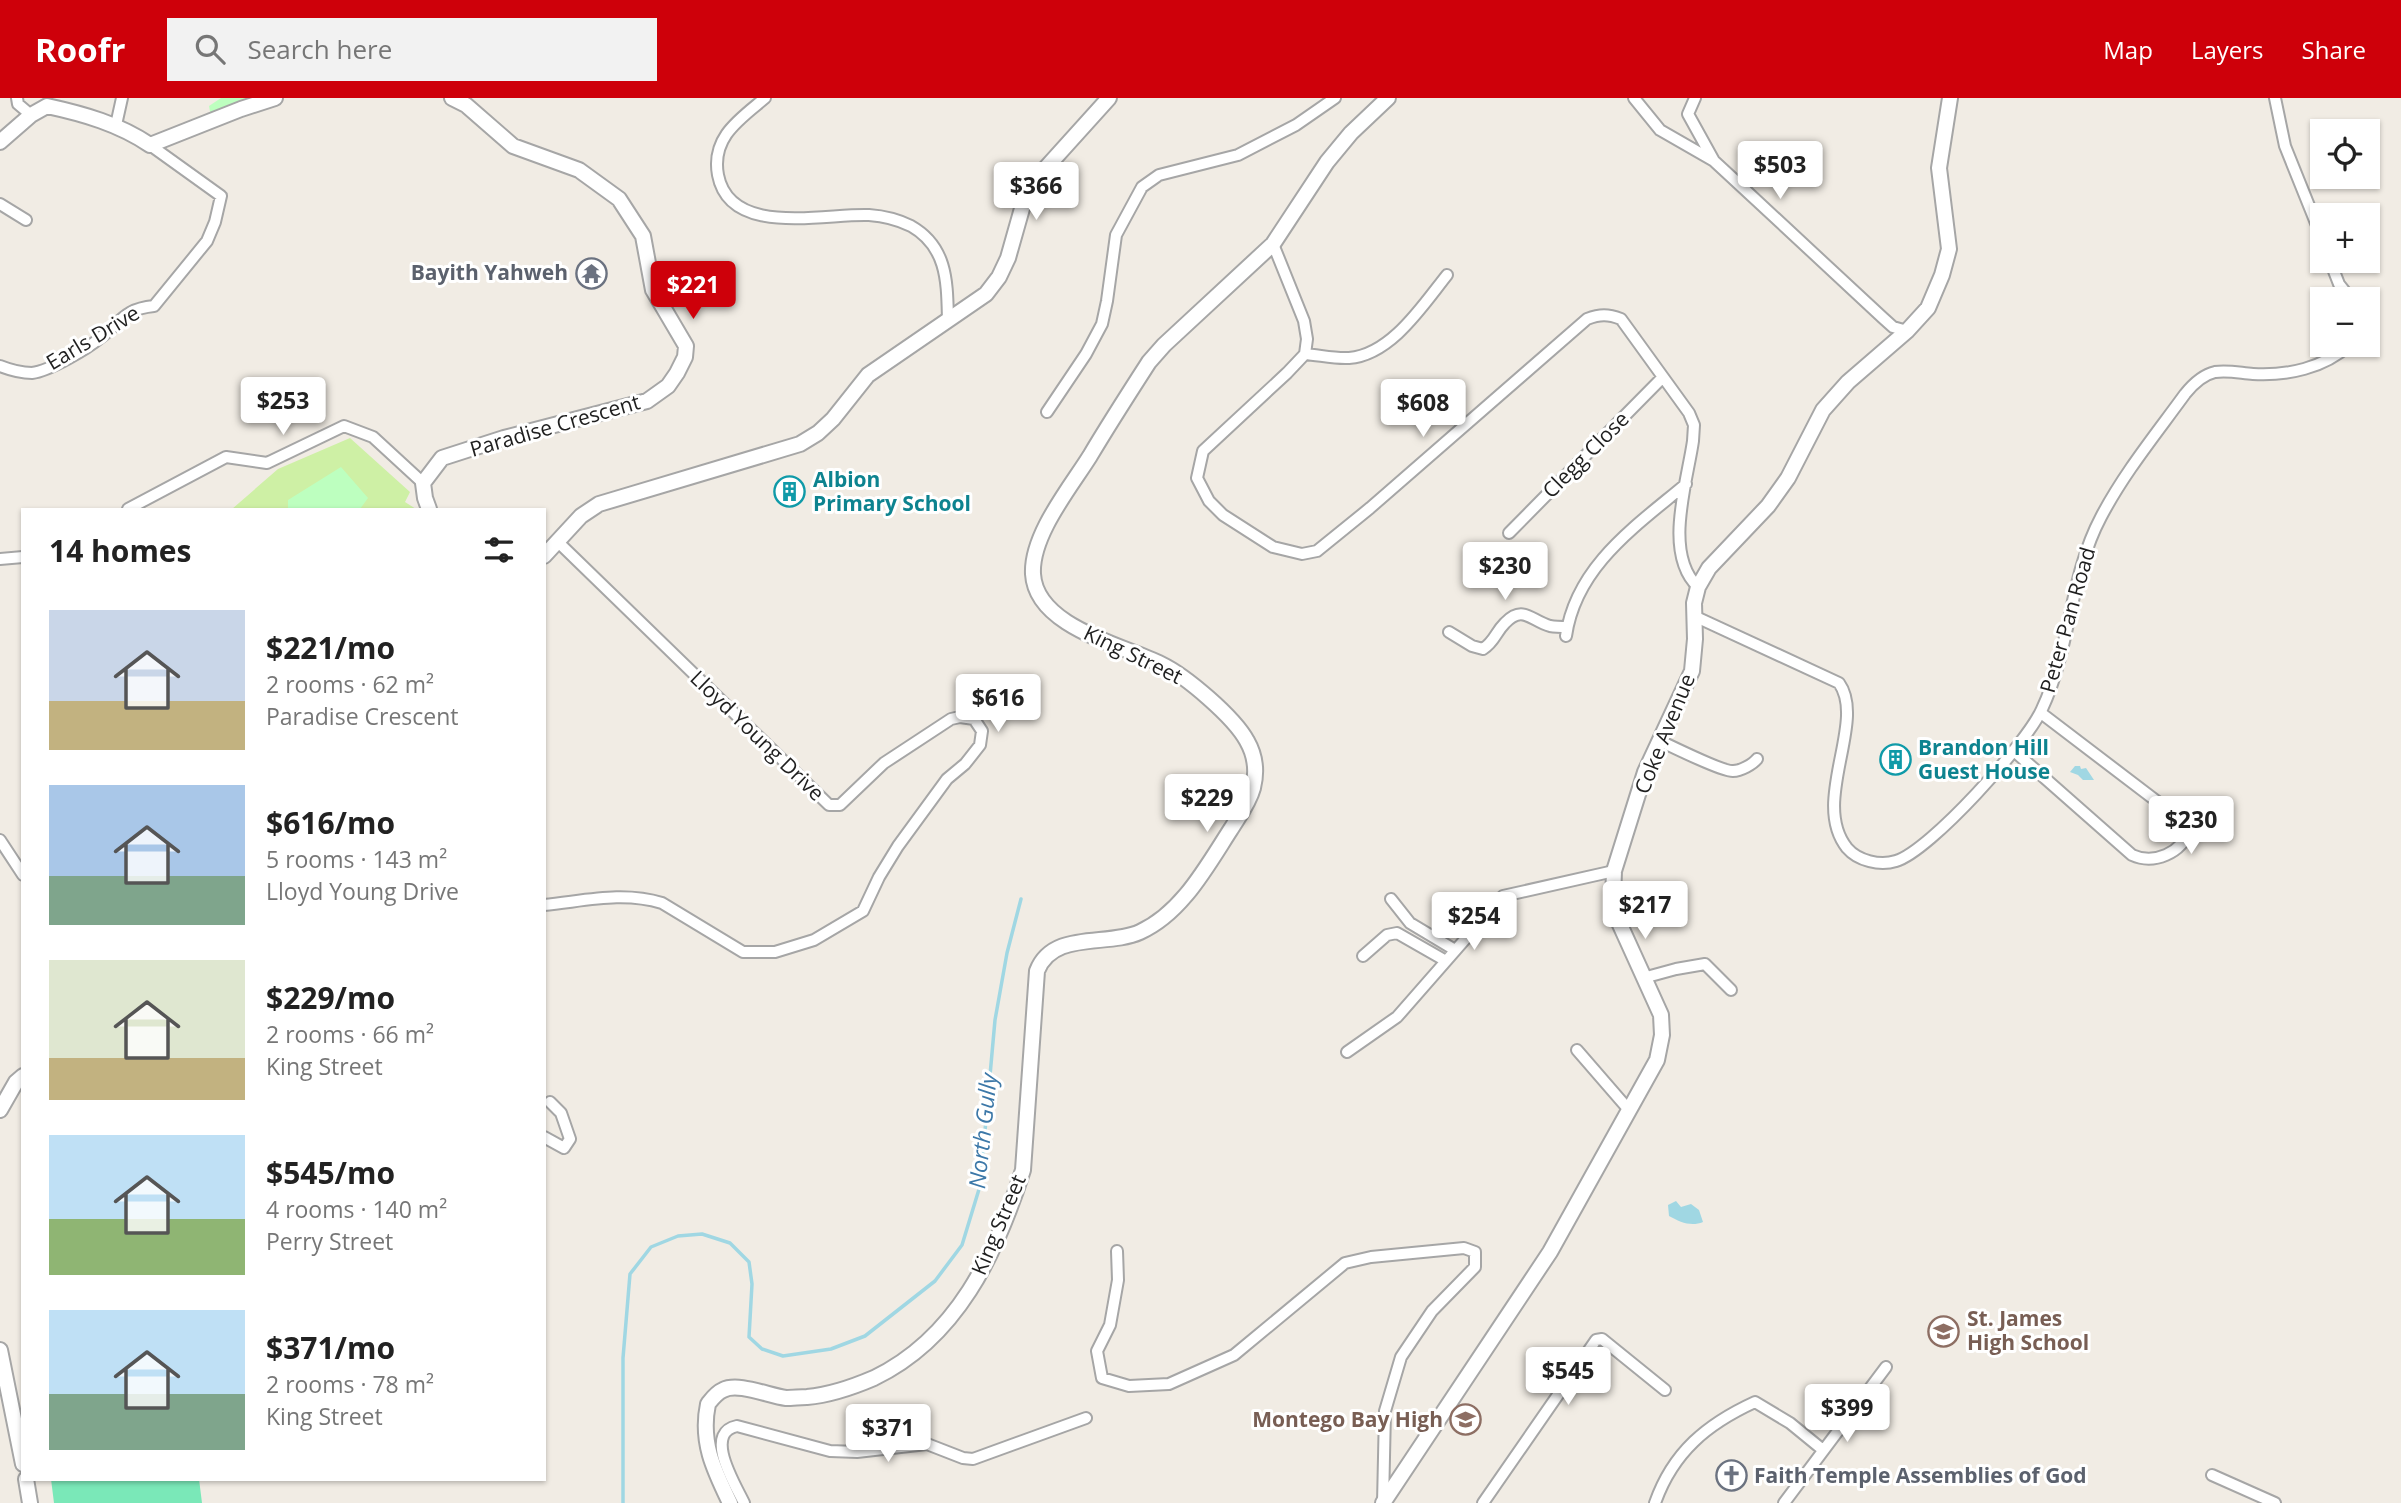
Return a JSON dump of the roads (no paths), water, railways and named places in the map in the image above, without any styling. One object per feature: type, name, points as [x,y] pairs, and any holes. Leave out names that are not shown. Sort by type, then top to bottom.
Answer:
[{"type":"street","points":[[18,98],[18,104],[30,116]]},
{"type":"street","points":[[116,125],[122,98]]},
{"type":"street","points":[[0,142],[30,116],[47,106],[116,125],[129,130],[150,145],[275,98]]},
{"type":"street","name":"Paradise Crescent","points":[[424,483],[442,458],[504,438],[647,401],[668,386],[685,357],[686,346],[653,290],[643,236],[619,199],[579,170],[513,146],[466,106],[452,98]]},
{"type":"street","points":[[765,98],[731,126],[717,152],[719,179],[732,202],[746,211],[767,216],[870,215],[911,226],[928,240],[940,257],[947,278],[948,320]]},
{"type":"street","points":[[546,554],[581,516],[599,504],[800,444],[818,433],[833,419],[868,375],[986,294],[999,277],[1008,258],[1023,205],[1035,180],[1109,98]]},
{"type":"street","points":[[1046,412],[1086,354],[1102,324],[1116,235],[1142,187],[1159,175],[1238,155],[1296,125],[1335,98]]},
{"type":"street","name":"King Street","points":[[730,1503],[709,1458],[705,1436],[708,1404],[725,1388],[738,1387],[785,1398],[836,1392],[887,1371],[915,1353],[939,1332],[961,1306],[984,1267],[1004,1223],[1023,1170],[1037,971],[1041,962],[1058,947],[1138,933],[1155,923],[1204,871],[1246,805],[1253,788],[1254,756],[1247,740],[1235,725],[1196,687],[1163,665],[1078,629],[1050,611],[1037,593],[1033,574],[1036,549],[1050,519],[1149,362],[1172,337],[1273,244],[1327,162],[1351,133],[1388,98]]},
{"type":"street","points":[[1634,98],[1660,130],[1714,161],[1883,318],[1894,327],[1907,331]]},
{"type":"street","points":[[1695,98],[1688,114],[1714,161]]},
{"type":"street","name":"Coke Avenue","points":[[1383,1503],[1549,1252],[1657,1060],[1662,1035],[1661,1015],[1616,918],[1613,901],[1614,871],[1645,772],[1692,671],[1694,603],[1698,587],[1709,568],[1768,506],[1788,478],[1823,410],[1848,382],[1907,331],[1928,308],[1942,275],[1949,249],[1939,168],[1950,98]]},
{"type":"street","points":[[2275,98],[2285,146],[2310,209]]},
{"type":"street","name":"Earls Drive","points":[[0,366],[34,373],[62,361],[98,340],[135,308],[154,306],[207,241],[221,196],[150,145]]},
{"type":"street","points":[[0,205],[26,220]]},
{"type":"street","points":[[1273,244],[1304,321],[1307,339],[1305,354],[1203,450],[1197,478],[1209,501],[1223,515],[1273,547],[1302,554],[1317,551],[1587,319],[1600,314],[1621,319],[1689,413],[1694,425],[1679,537],[1684,569],[1698,587]]},
{"type":"street","points":[[1305,354],[1349,358],[1371,351],[1393,339],[1447,275]]},
{"type":"street","name":"Peter Pan Road","points":[[1694,616],[1832,678],[1845,691],[1847,712],[1835,786],[1836,819],[1841,837],[1848,849],[1865,860],[1896,861],[1921,848],[1941,830],[2014,751],[2041,713],[2060,663],[2073,593],[2101,517],[2130,471],[2197,380],[2213,372],[2279,374],[2327,362],[2333,357]]},
{"type":"street","name":"Clegg Close","points":[[1509,533],[1663,377]]},
{"type":"street","points":[[130,508],[226,457],[267,463],[344,426],[373,437],[424,483],[429,508]]},
{"type":"street","points":[[1449,632],[1472,646],[1483,649],[1493,642],[1501,626],[1513,616],[1525,614],[1567,631],[1586,579],[1609,550],[1686,484]]},
{"type":"street","name":"Lloyd Young Drive","points":[[546,905],[618,895],[648,899],[662,903],[743,952],[775,952],[814,940],[863,911],[898,846],[947,779],[965,764],[980,746],[982,731],[974,719],[951,719],[884,764],[839,805],[829,805],[557,541]]},
{"type":"street","points":[[0,559],[21,558]]},
{"type":"street","points":[[2014,751],[2132,855],[2144,859],[2158,859],[2169,854],[2186,839],[2189,830],[2184,822],[2041,713]]},
{"type":"street","points":[[1660,741],[1724,770],[1735,772],[1758,758]]},
{"type":"street","points":[[0,839],[21,872]]},
{"type":"street","points":[[1347,1052],[1397,1017],[1503,896],[1614,871]]},
{"type":"street","points":[[1391,899],[1410,923],[1455,950]]},
{"type":"street","points":[[1363,956],[1387,935],[1397,933],[1446,961]]},
{"type":"street","points":[[1643,978],[1705,964],[1731,990]]},
{"type":"street","points":[[1577,1050],[1629,1110]]},
{"type":"street","points":[[0,1110],[21,1078]]},
{"type":"street","points":[[546,1138],[564,1148],[570,1139],[561,1113],[550,1102]]},
{"type":"street","points":[[1117,1251],[1118,1280],[1110,1325],[1097,1351],[1102,1378],[1129,1386],[1168,1384],[1234,1354],[1345,1263],[1371,1256],[1464,1248],[1475,1252],[1475,1267],[1432,1311],[1401,1357],[1385,1411],[1383,1503]]},
{"type":"street","points":[[1483,1503],[1596,1340],[1602,1339],[1665,1390]]},
{"type":"street","points":[[0,1349],[21,1454]]},
{"type":"street","points":[[1784,1503],[1886,1367]]},
{"type":"street","points":[[1655,1503],[1660,1489],[1686,1448],[1723,1417],[1755,1402],[1790,1423],[1823,1450]]},
{"type":"street","points":[[744,1503],[728,1469],[721,1446],[724,1431],[729,1427],[737,1426],[830,1451],[857,1452],[927,1444],[963,1458],[973,1458],[1086,1418]]},
{"type":"street","points":[[2212,1475],[2274,1503]]},
{"type":"street","points":[[26,1481],[30,1503]]},
{"type":"water","points":[[2075,766],[2086,768],[2094,780],[2083,780],[2070,772]]},
{"type":"water","points":[[1676,1201],[1681,1207],[1691,1204],[1699,1210],[1703,1222],[1690,1224],[1669,1216],[1668,1205]]},
{"type":"waterway","name":"North Gully","points":[[623,1503],[623,1358],[630,1274],[651,1247],[678,1236],[702,1234],[730,1243],[749,1262],[752,1284],[749,1337],[762,1349],[783,1356],[831,1349],[865,1336],[935,1281],[962,1245],[980,1186],[995,1020],[1007,953],[1021,899]]},
{"type":"place","name":"Bayith Yahweh","points":[[591,273]]},
{"type":"place","name":"Albion Primary School","points":[[790,492]]},
{"type":"place","name":"Brandon Hill Guest House","points":[[1895,760]]},
{"type":"place","name":"St. James High School","points":[[1944,1331]]},
{"type":"place","name":"Montego Bay High","points":[[1466,1420]]},
{"type":"place","name":"Faith Temple Assemblies of God","points":[[1731,1476]]}]
